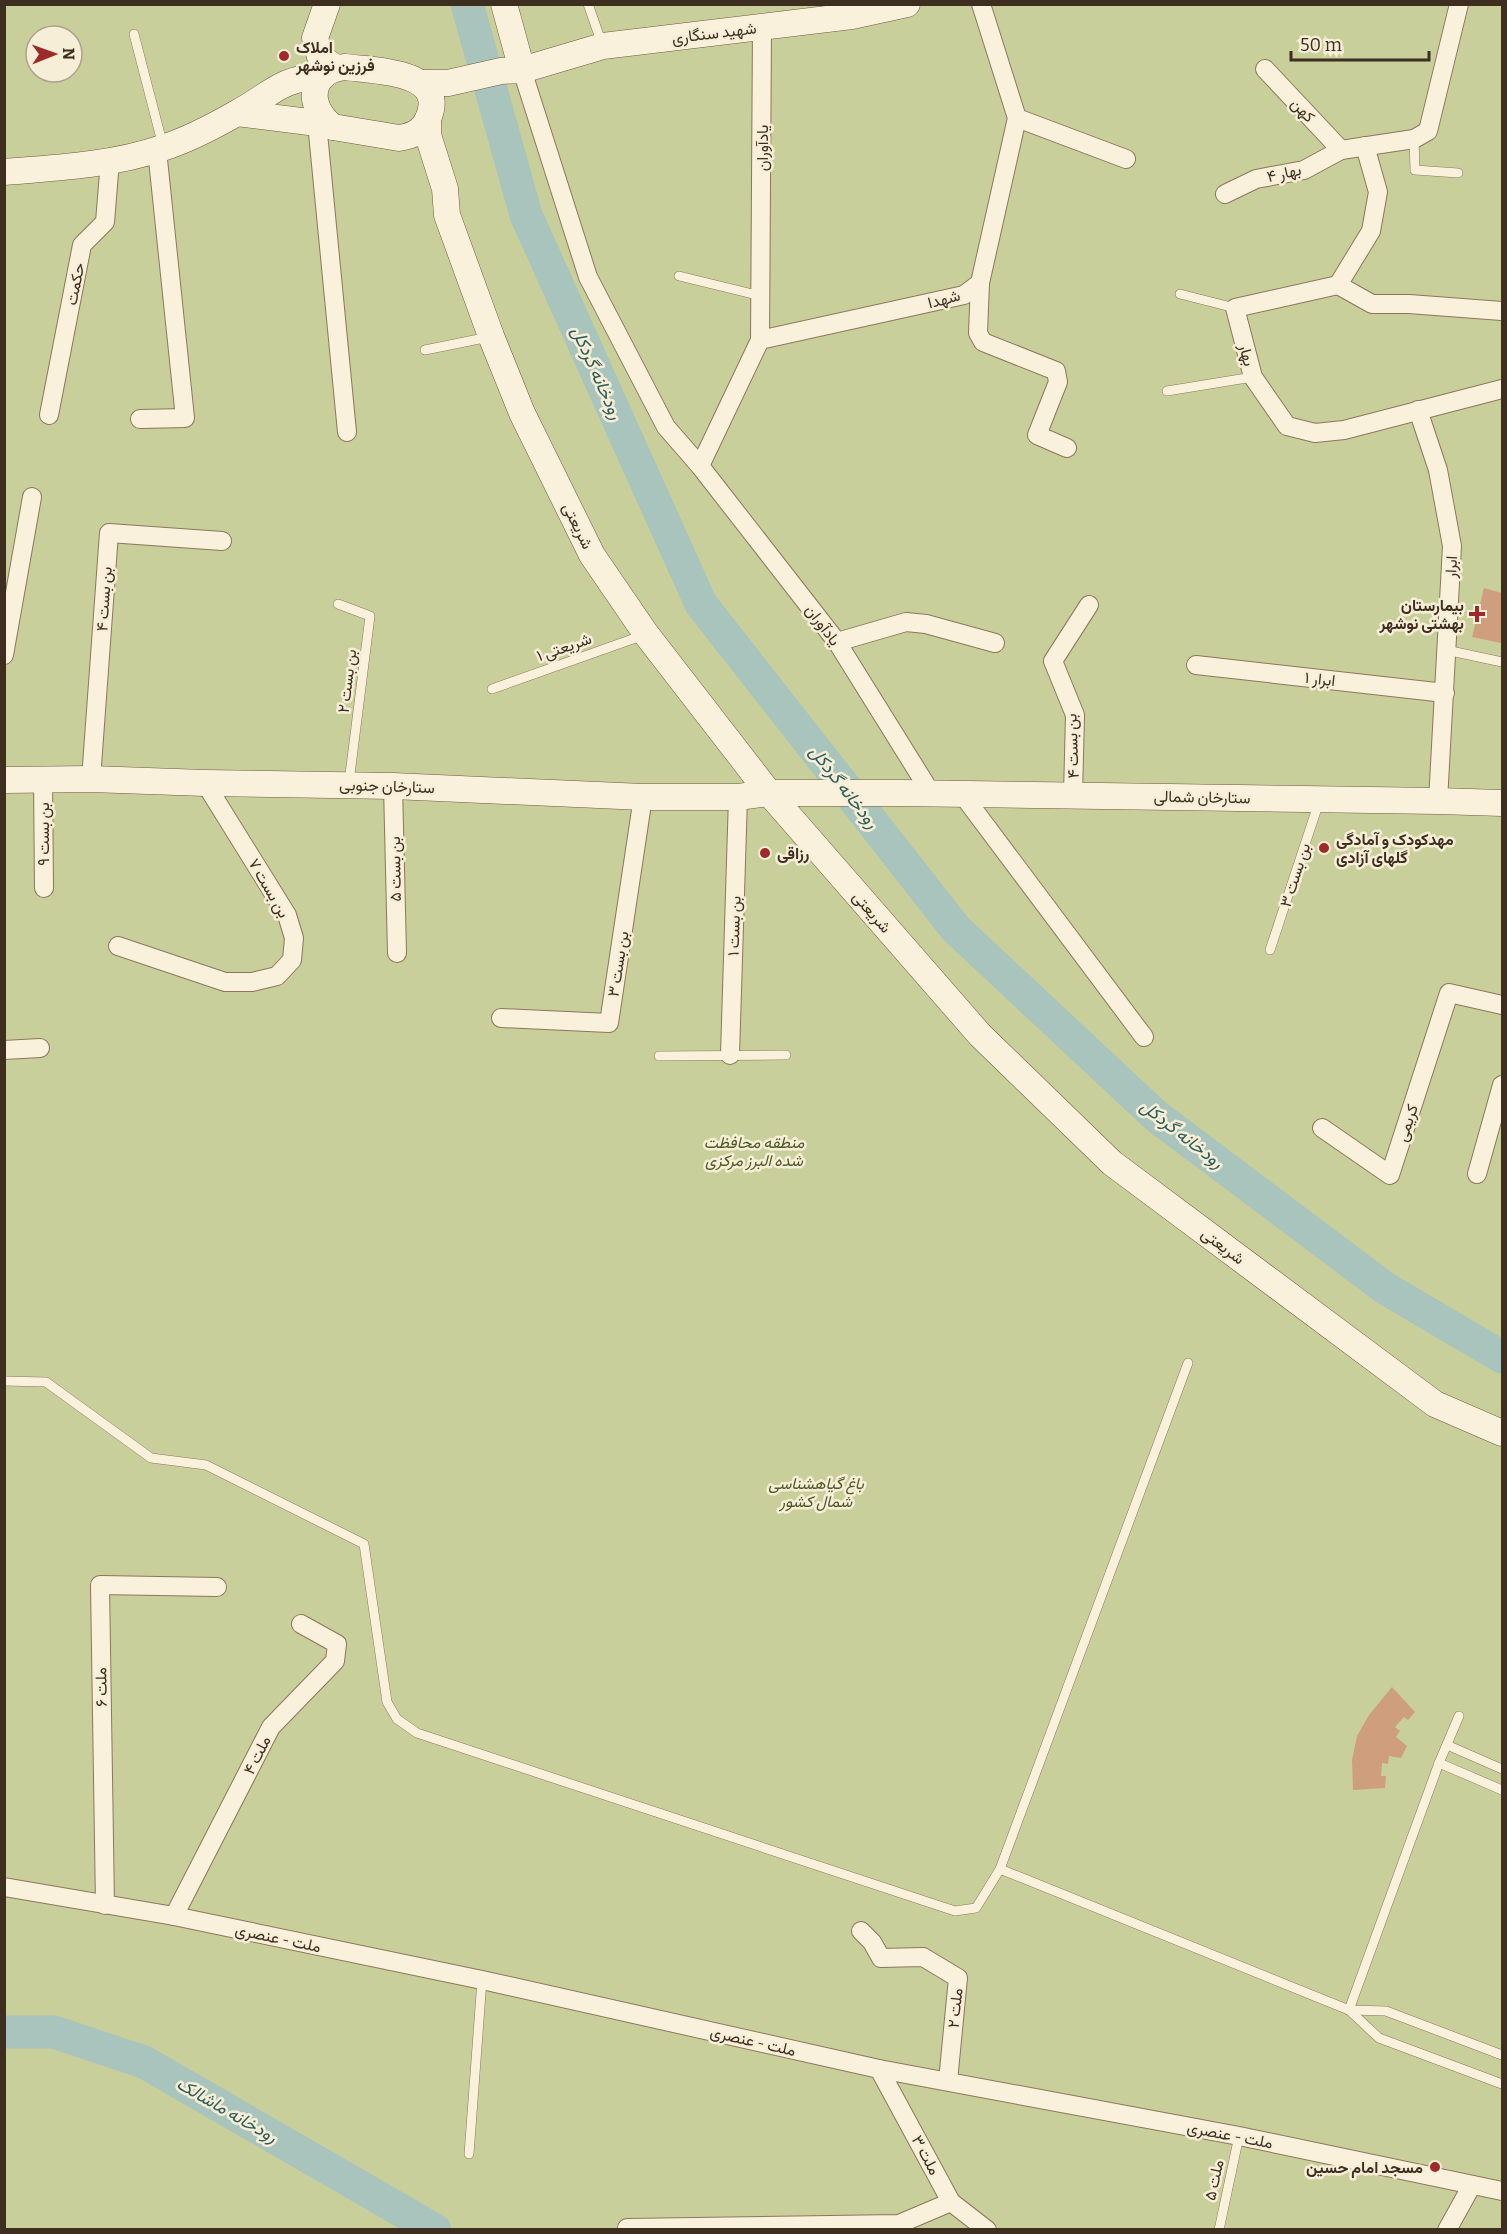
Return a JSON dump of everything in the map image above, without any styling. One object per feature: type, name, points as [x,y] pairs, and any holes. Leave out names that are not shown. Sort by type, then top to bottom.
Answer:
[{"type":"street","points":[[327,4],[315,38],[320,57],[329,72]]},
{"type":"street","points":[[504,4],[508,75]]},
{"type":"street","name":"شهید سنگاری","points":[[440,102],[508,75],[603,46],[762,27],[851,10],[907,4]]},
{"type":"street","points":[[981,4],[1017,118],[1126,159]]},
{"type":"street","points":[[1341,150],[1414,139],[1428,131],[1459,4]]},
{"type":"street","name":"یادآوران","points":[[760,340],[762,27]]},
{"type":"street","points":[[5,170],[110,161],[160,149],[237,113],[288,81],[345,67],[406,76],[421,83],[440,102]]},
{"type":"street","name":"کهن","points":[[1265,69],[1341,150]]},
{"type":"street","points":[[329,72],[315,89],[314,99],[325,125],[347,432]]},
{"type":"street","name":"یادآوران","points":[[508,75],[588,277],[666,427],[700,466],[837,642],[931,794]]},
{"type":"street","points":[[237,113],[399,138],[416,134],[422,129],[440,102]]},
{"type":"street","points":[[440,102],[428,135],[445,189],[447,215]]},
{"type":"street","name":"شهدا","points":[[760,340],[964,295],[980,283],[1017,118]]},
{"type":"street","points":[[399,138],[412,147],[430,195],[447,215]]},
{"type":"street","points":[[1338,285],[1371,231],[1378,192],[1365,147]]},
{"type":"street","points":[[140,419],[185,418],[160,149]]},
{"type":"street","name":"بهار ۴","points":[[1225,194],[1256,179],[1304,170],[1341,150]]},
{"type":"street","name":"حکمت","points":[[49,415],[82,245],[105,222],[110,161]]},
{"type":"street","name":"شریعتی","points":[[447,215],[522,413],[592,555],[646,634],[769,793],[980,1035],[1112,1162],[1435,1404],[1503,1433]]},
{"type":"street","points":[[980,283],[978,333],[983,342],[1056,371],[1058,382],[1037,435],[1067,448]]},
{"type":"street","points":[[1235,308],[1338,285],[1372,304],[1409,304],[1503,311]]},
{"type":"street","name":"بهار","points":[[1235,308],[1253,377],[1287,426],[1314,433],[1344,430],[1503,389]]},
{"type":"street","points":[[700,466],[760,340]]},
{"type":"street","name":"ابرار","points":[[1418,410],[1438,470],[1452,546],[1438,801]]},
{"type":"street","points":[[4,655],[32,497]]},
{"type":"street","name":"بن بست ۴","points":[[92,779],[109,533],[222,541]]},
{"type":"street","name":"بن بست ۴","points":[[1074,795],[1075,715],[1053,661],[1089,605]]},
{"type":"street","points":[[837,642],[906,622],[926,624],[995,643]]},
{"type":"street","name":"ابرار ۱","points":[[1196,665],[1445,693]]},
{"type":"street","name":"بن بست ۹","points":[[43,779],[44,888]]},
{"type":"street","name":"ستارخان جنوبی","points":[[4,780],[92,779],[393,786],[643,797],[801,793]]},
{"type":"street","name":"بن بست ۷","points":[[118,946],[225,982],[252,982],[277,976],[292,960],[294,938],[287,915],[205,783]]},
{"type":"street","name":"بن بست ۵","points":[[393,786],[397,953]]},
{"type":"street","name":"ستارخان شمالی","points":[[801,793],[1074,795],[1503,803]]},
{"type":"street","points":[[962,794],[1144,1037]]},
{"type":"street","name":"بن بست ۱","points":[[730,1055],[738,796]]},
{"type":"street","name":"بن بست ۳","points":[[501,1018],[609,1023],[643,797]]},
{"type":"street","name":"کریمی","points":[[1322,1128],[1390,1175],[1449,993],[1503,1005]]},
{"type":"street","points":[[4,1050],[40,1048]]},
{"type":"street","points":[[1477,1174],[1503,1085]]},
{"type":"street","name":"ملت ۶","points":[[105,1905],[100,1585],[217,1587]]},
{"type":"street","name":"ملت ۴","points":[[174,1916],[271,1727],[335,1661],[337,1644],[301,1624]]},
{"type":"street","name":"ملت - عنصری","points":[[4,1887],[174,1916],[482,1980],[879,2069],[1239,2136],[1503,2191]]},
{"type":"street","name":"ملت ۲","points":[[861,1931],[872,1942],[881,1958],[923,1957],[958,1978],[948,2081]]},
{"type":"street","name":"ملت ۳","points":[[879,2069],[951,2202],[987,2229]]},
{"type":"street","points":[[1447,2229],[1472,2185]]},
{"type":"street","points":[[627,2228],[899,2224],[951,2202]]},
{"type":"lane","points":[[588,4],[603,46]]},
{"type":"lane","points":[[134,34],[160,149]]},
{"type":"lane","points":[[1414,139],[1415,170],[1458,173]]},
{"type":"lane","points":[[679,276],[760,296]]},
{"type":"lane","points":[[1180,294],[1235,308]]},
{"type":"lane","points":[[424,350],[491,336]]},
{"type":"lane","points":[[1167,391],[1253,377]]},
{"type":"lane","name":"بن بست ۲","points":[[338,604],[370,616],[349,785]]},
{"type":"lane","name":"شریعتی ۱","points":[[492,689],[646,634]]},
{"type":"lane","points":[[1446,650],[1503,662]]},
{"type":"lane","name":"بن بست ۳","points":[[1270,950],[1320,800]]},
{"type":"lane","points":[[658,1056],[786,1055]]},
{"type":"lane","points":[[4,1381],[46,1382],[151,1458],[206,1465],[364,1544],[387,1702],[397,1719],[417,1733],[955,1911],[976,1908],[1000,1869],[1188,1363]]},
{"type":"lane","points":[[1349,2010],[1439,1763],[1459,1716]]},
{"type":"lane","points":[[1447,1744],[1503,1769]]},
{"type":"lane","points":[[1439,1763],[1503,1790]]},
{"type":"lane","points":[[1000,1869],[1349,2010],[1386,2012],[1503,2055]]},
{"type":"lane","points":[[469,2154],[482,1980]]},
{"type":"lane","points":[[1349,2010],[1379,2038],[1503,2084]]},
{"type":"lane","name":"ملت ۵","points":[[1219,2229],[1239,2136]]},
{"type":"green space","name":"منطقه محافظت شده البرز مرکزی","points":[[5,5],[1502,5],[1502,2229],[5,2230]]},
{"type":"building","points":[[1484,588],[1502,593],[1501,643],[1472,637]]},
{"type":"building","points":[[1392,1687],[1415,1712],[1408,1720],[1404,1717],[1395,1727],[1400,1731],[1396,1737],[1407,1746],[1401,1758],[1389,1756],[1388,1764],[1382,1763],[1381,1776],[1386,1776],[1385,1788],[1353,1790],[1352,1760],[1357,1736],[1369,1715]]},
{"type":"waterway","name":"رودخانه گردکل","points":[[467,4],[526,215],[701,604],[956,929],[1156,1116],[1385,1288],[1502,1357]]},
{"type":"waterway","name":"رودخانه ماشالک","points":[[4,2032],[54,2032],[144,2062],[435,2230]]},
{"type":"place","name":"املاک فرزین نوشهر","points":[[284,56]]},
{"type":"place","name":"بیمارستان بهشتی نوشهر","points":[[1477,614]]},
{"type":"place","name":"مهدکودک و آمادگی گلهای آزادی","points":[[1324,848]]},
{"type":"place","name":"رزاقی","points":[[765,853]]},
{"type":"place","name":"مسجد امام حسین","points":[[1435,2167]]},
{"type":"park label","name":"باغ گیاهشناسی شمال کشور","points":[[816,1492]]}]
